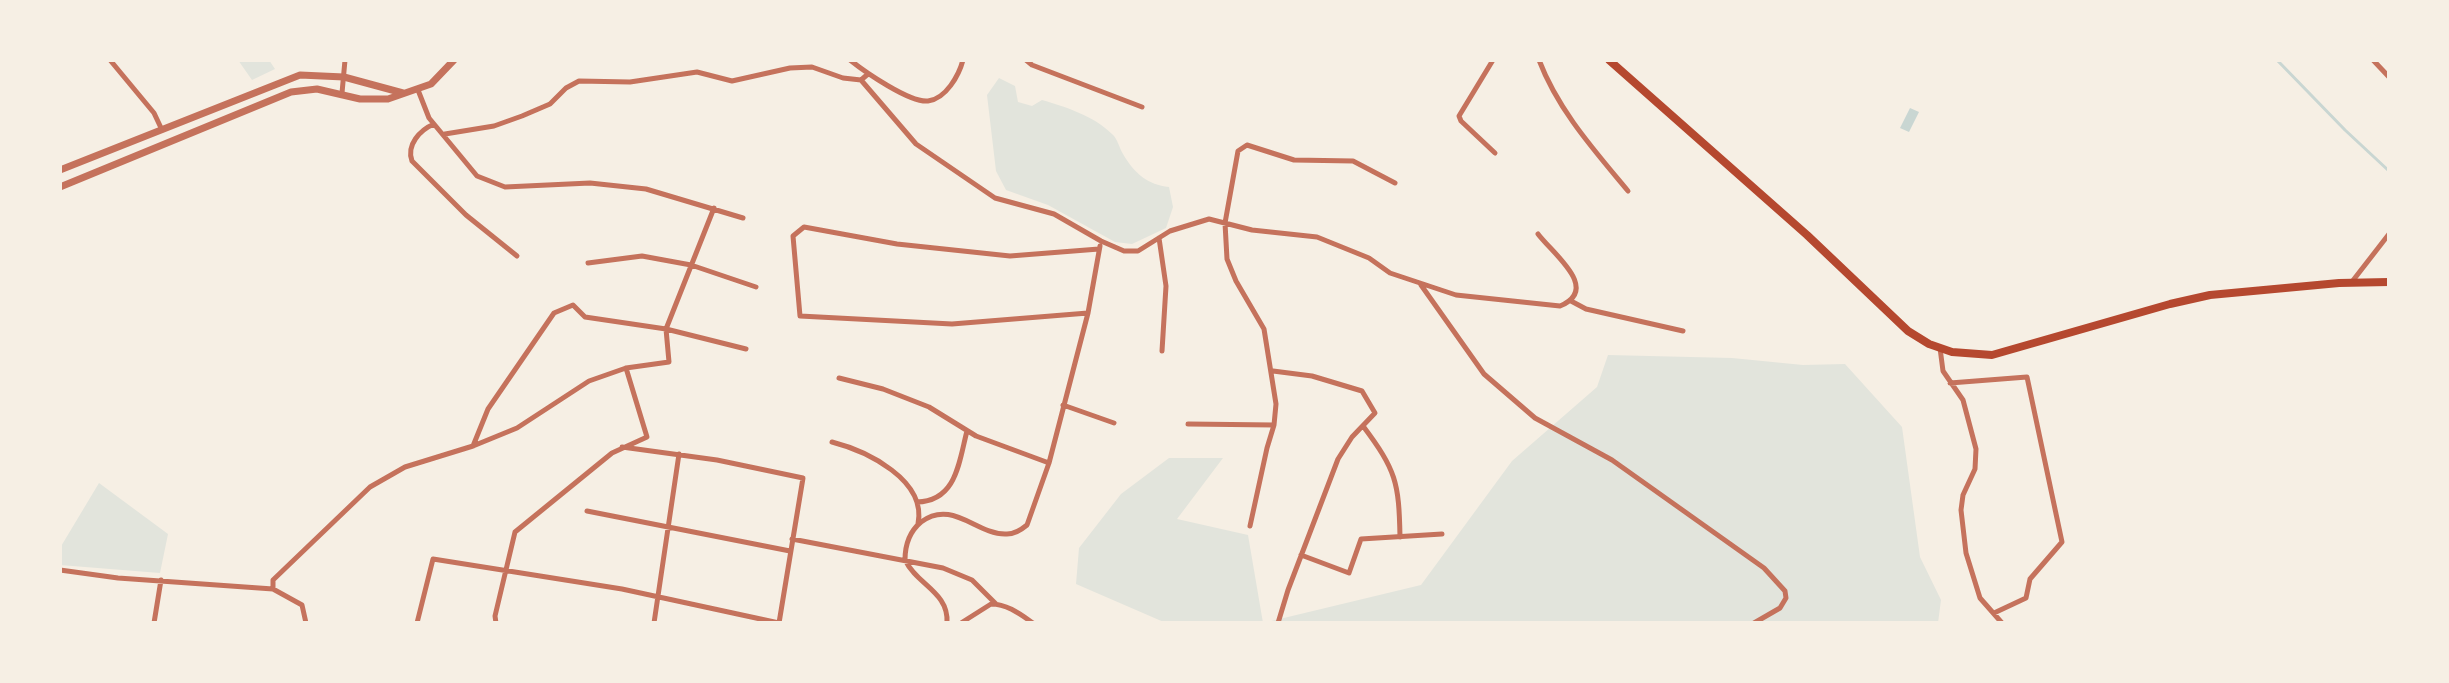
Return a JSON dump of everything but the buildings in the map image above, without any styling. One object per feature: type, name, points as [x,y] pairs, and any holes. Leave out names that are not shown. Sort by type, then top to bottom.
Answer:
[{"type":"main road","points":[[1609,60],[1807,235],[1899,323],[1918,338],[1941,348],[1965,354],[1992,355],[2190,299],[2351,283],[2389,282]]},
{"type":"street","points":[[110,60],[154,113],[162,130]]},
{"type":"street","points":[[342,93],[345,60]]},
{"type":"street","points":[[60,187],[291,92],[317,88],[370,100],[388,99],[418,90],[437,80],[453,60]]},
{"type":"street","points":[[850,60],[868,74],[917,100],[931,101],[940,96],[956,78],[963,60]]},
{"type":"street","points":[[1026,60],[1032,66],[1143,107]]},
{"type":"street","points":[[1493,60],[1459,116],[1461,121],[1495,153]]},
{"type":"street","points":[[1539,60],[1548,84],[1579,131],[1628,191]]},
{"type":"street","points":[[2373,60],[2389,77]]},
{"type":"street","points":[[445,134],[494,126],[522,116],[549,104],[566,88],[579,81],[630,82],[697,72],[732,81],[790,68],[813,67],[843,78],[861,80],[907,135],[937,160],[994,198],[1054,214],[1101,241],[1124,251],[1138,251],[1170,231],[1209,219],[1252,230],[1317,237],[1369,258],[1389,273],[1455,295],[1560,306],[1570,301],[1576,294],[1577,286],[1574,275],[1538,234]]},
{"type":"street","points":[[861,80],[868,74]]},
{"type":"street","points":[[60,170],[300,75],[344,77],[403,93]]},
{"type":"street","points":[[418,90],[424,109],[434,124],[445,134],[477,176],[505,187],[590,183],[627,186],[665,193],[743,218]]},
{"type":"street","points":[[434,124],[416,138],[410,152],[412,161],[466,215],[517,256]]},
{"type":"street","points":[[1250,526],[1274,425],[1276,404],[1273,371],[1264,329],[1236,281],[1227,259],[1225,222],[1238,151],[1247,145],[1294,160],[1353,162],[1395,183]]},
{"type":"street","points":[[273,589],[273,580],[370,486],[405,466],[473,446],[517,428],[589,381],[626,368],[669,362],[666,329],[714,208]]},
{"type":"street","points":[[1088,314],[952,324],[800,316],[793,236],[804,227],[897,244],[1010,256],[1099,249]]},
{"type":"street","points":[[2351,283],[2389,234]]},
{"type":"street","points":[[1159,238],[1166,286],[1162,351]]},
{"type":"street","points":[[917,525],[941,514],[958,516],[1000,534],[1017,532],[1027,525],[1049,464],[1088,314],[1101,241]]},
{"type":"street","points":[[588,262],[642,256],[691,265],[756,287]]},
{"type":"street","points":[[1420,284],[1484,374],[1535,418],[1612,460],[1764,568],[1785,591],[1786,598],[1780,608],[1754,623]]},
{"type":"street","points":[[1570,301],[1586,309],[1683,331]]},
{"type":"street","points":[[473,446],[488,409],[554,313],[573,305],[585,317],[666,329],[746,350]]},
{"type":"street","points":[[1941,348],[1941,363],[1950,383],[1963,400],[1976,449],[1975,469],[1964,495],[1961,510],[1966,553],[1980,598],[2002,623]]},
{"type":"street","points":[[496,623],[515,532],[622,447],[647,437],[626,368]]},
{"type":"street","points":[[1273,371],[1312,376],[1362,391],[1375,413],[1338,459],[1278,623]]},
{"type":"street","points":[[1950,383],[2027,377],[2062,542],[2030,579],[2026,598],[1994,613]]},
{"type":"street","points":[[839,378],[883,389],[928,406],[967,431],[1049,464]]},
{"type":"street","points":[[1063,405],[1114,423]]},
{"type":"street","points":[[1188,424],[1274,425]]},
{"type":"street","points":[[1363,426],[1385,455],[1394,473],[1400,496],[1400,537]]},
{"type":"street","points":[[917,502],[938,498],[952,485],[967,431]]},
{"type":"street","points":[[832,442],[859,450],[878,460],[905,483],[917,502],[917,525],[909,538],[905,560],[918,580],[942,600],[947,623]]},
{"type":"street","points":[[417,623],[433,560],[658,596],[779,623],[803,477],[679,454],[622,447]]},
{"type":"street","points":[[654,623],[679,454]]},
{"type":"street","points":[[587,511],[668,524],[790,551]]},
{"type":"street","points":[[1301,555],[1348,573],[1361,539],[1442,534]]},
{"type":"street","points":[[792,539],[943,568],[963,575],[980,586],[996,604]]},
{"type":"street","points":[[60,570],[273,589],[302,605],[306,623]]},
{"type":"street","points":[[154,623],[161,580]]},
{"type":"street","points":[[961,623],[991,604],[1010,609],[1033,623]]},
{"type":"shaded area","points":[[238,60],[269,60],[275,69],[252,80]]},
{"type":"shaded area","points":[[999,78],[1015,86],[1018,102],[1032,106],[1042,100],[1061,106],[1088,117],[1112,134],[1127,161],[1142,177],[1154,184],[1169,187],[1173,207],[1166,228],[1132,244],[1115,242],[1048,205],[1006,190],[996,171],[987,95]]},
{"type":"shaded area","points":[[1910,108],[1919,112],[1909,132],[1900,128]]},
{"type":"shaded area","points":[[1608,355],[1732,358],[1803,365],[1845,364],[1902,427],[1920,557],[1941,600],[1938,623],[1263,623],[1421,585],[1512,461],[1597,387]]},
{"type":"shaded area","points":[[1169,458],[1223,458],[1177,519],[1248,535],[1263,623],[1166,623],[1076,584],[1079,548],[1121,494]]},
{"type":"shaded area","points":[[99,483],[168,534],[160,573],[60,565],[60,548]]},
{"type":"waterway","points":[[2277,60],[2345,130],[2389,171]]}]
